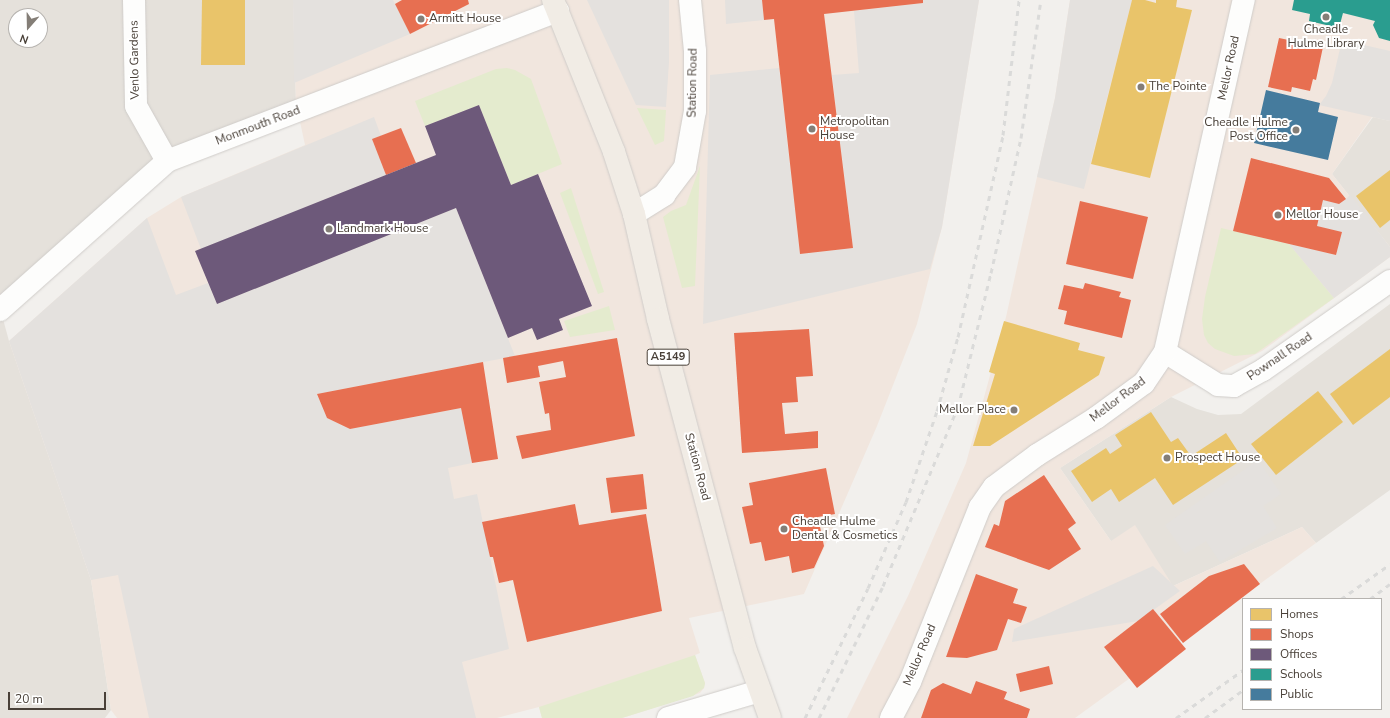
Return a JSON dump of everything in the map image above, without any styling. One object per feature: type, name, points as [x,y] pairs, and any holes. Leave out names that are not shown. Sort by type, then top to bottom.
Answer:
[{"type":"main road","name":"Station Road","points":[[556,6],[614,152],[634,214],[658,319],[743,640],[770,718]]},
{"type":"street","name":"Venlo Gardens","points":[[134,0],[136,106],[167,161]]},
{"type":"street","name":"Station Road","points":[[634,214],[664,195],[684,167],[695,111],[695,51],[690,0]]},
{"type":"street","name":"Mellor Road","points":[[891,718],[910,682],[980,507],[994,487],[1037,455],[1096,418],[1144,383],[1165,352],[1244,0]]},
{"type":"street","name":"Monmouth Road","points":[[0,310],[167,161],[556,6]]},
{"type":"street","name":"Pownall Road","points":[[1165,352],[1218,385],[1234,386],[1263,370],[1390,281]]},
{"type":"street","points":[[668,718],[760,691]]},
{"type":"shaded area","points":[[0,0],[293,0],[296,103],[157,161],[0,303]]},
{"type":"shaded area","points":[[293,0],[979,0],[942,227],[917,324],[877,426],[804,594],[689,618],[700,653],[695,655],[705,683],[704,688],[700,693],[622,718],[542,718],[539,707],[497,718],[117,718],[111,710],[91,580],[9,341],[147,218],[181,197],[305,145],[296,103]]},
{"type":"shaded area","points":[[293,0],[393,0],[410,34],[294,83]]},
{"type":"shaded area","points":[[587,0],[669,0],[669,62],[666,107],[636,105]]},
{"type":"shaded area","points":[[725,0],[762,0],[764,20],[726,24]]},
{"type":"shaded area","points":[[923,0],[979,0],[942,227],[930,269],[703,324],[710,75],[779,68],[800,254],[853,248],[832,75],[859,73],[854,11],[923,3]]},
{"type":"shaded area","points":[[1070,0],[1390,0],[1390,121],[1372,117],[1332,174],[1390,247],[1390,257],[1262,351],[1171,397],[1060,468],[1111,541],[1135,525],[1173,586],[1302,527],[1316,543],[1075,718],[847,718],[908,596],[966,463],[1006,317],[1055,98]]},
{"type":"shaded area","points":[[1070,0],[1132,0],[1084,189],[1037,177],[1055,98]]},
{"type":"shaded area","points":[[1342,40],[1390,51],[1390,121],[1319,105],[1326,96],[1332,83]]},
{"type":"shaded area","points":[[374,117],[381,136],[372,139],[386,175],[201,249],[181,197]]},
{"type":"shaded area","points":[[1373,117],[1390,121],[1390,247],[1332,174]]},
{"type":"shaded area","points":[[1350,195],[1390,247],[1390,257],[1334,298],[1289,244],[1336,255],[1342,232],[1317,226],[1323,200],[1346,199]]},
{"type":"shaded area","points":[[456,208],[515,356],[317,394],[327,418],[350,429],[461,408],[472,463],[448,468],[454,499],[477,494],[509,649],[462,662],[476,718],[149,718],[118,575],[91,580],[9,341],[147,218],[176,295],[208,283],[217,304]]},
{"type":"shaded area","points":[[1390,304],[1390,490],[1316,543],[1302,527],[1173,586],[1111,541],[1060,468],[1171,397],[1197,409],[1218,415],[1241,414]]},
{"type":"shaded area","points":[[0,308],[9,341],[91,580],[111,710],[105,718],[0,718]]},
{"type":"shaded area","points":[[1258,460],[1281,494],[1263,506],[1277,528],[1220,562],[1206,541],[1185,554],[1165,525]]},
{"type":"shaded area","points":[[1153,566],[1180,591],[1138,621],[1012,642],[1014,629]]},
{"type":"green space","points":[[507,68],[515,70],[531,79],[562,164],[511,185],[479,105],[425,126],[415,101],[496,69]]},
{"type":"green space","points":[[637,108],[666,110],[664,141],[655,145]]},
{"type":"green space","points":[[700,166],[695,286],[682,288],[663,217],[671,211],[686,205]]},
{"type":"green space","points":[[571,188],[604,292],[598,294],[560,193]]},
{"type":"green space","points":[[1221,228],[1289,244],[1334,298],[1255,354],[1234,356],[1215,349],[1208,343],[1204,335],[1202,319],[1205,297]]},
{"type":"green space","points":[[609,306],[615,330],[570,337],[564,321]]},
{"type":"green space","points":[[695,655],[705,683],[704,688],[693,696],[622,718],[542,718],[539,707]]},
{"type":"building: Homes","points":[[202,0],[245,0],[245,65],[201,65]]},
{"type":"building: Homes","name":"The Pointe","points":[[1132,0],[1145,0],[1156,3],[1156,0],[1177,0],[1176,7],[1192,10],[1150,178],[1091,164]]},
{"type":"building: Homes","points":[[1390,170],[1390,220],[1380,228],[1356,196]]},
{"type":"building: Homes","name":"Mellor Place","points":[[1004,321],[1080,343],[1078,350],[1105,357],[1099,375],[990,446],[973,446],[995,374],[989,372]]},
{"type":"building: Homes","points":[[1390,349],[1390,397],[1353,425],[1330,394]]},
{"type":"building: Homes","points":[[1318,391],[1343,422],[1276,475],[1251,444]]},
{"type":"building: Homes","name":"Prospect House","points":[[1151,412],[1171,442],[1178,438],[1191,456],[1226,433],[1243,459],[1173,505],[1155,478],[1119,502],[1111,489],[1092,502],[1071,471],[1106,448],[1110,454],[1122,446],[1115,435]]},
{"type":"building: Shops","name":"Armitt House","points":[[402,0],[468,0],[469,4],[410,34],[395,4]]},
{"type":"building: Shops","name":"Metropolitan House","points":[[762,0],[923,0],[923,3],[824,14],[853,248],[800,254],[774,19],[764,20]]},
{"type":"building: Shops","points":[[1279,38],[1323,47],[1316,80],[1313,79],[1310,91],[1292,87],[1291,92],[1268,87]]},
{"type":"building: Shops","points":[[401,128],[416,163],[386,175],[372,139]]},
{"type":"building: Shops","name":"Mellor House","points":[[1251,158],[1329,178],[1346,199],[1339,204],[1323,200],[1317,226],[1342,232],[1336,255],[1233,231]]},
{"type":"building: Shops","points":[[1080,201],[1148,217],[1133,279],[1066,264]]},
{"type":"building: Shops","points":[[1085,283],[1121,292],[1119,297],[1131,300],[1122,338],[1064,324],[1067,311],[1058,309],[1064,285],[1083,289]]},
{"type":"building: Shops","points":[[809,329],[813,376],[796,377],[798,402],[782,403],[785,434],[818,431],[818,448],[742,453],[734,333]]},
{"type":"building: Shops","points":[[617,338],[635,436],[522,459],[516,436],[551,430],[549,413],[545,414],[539,382],[566,377],[563,361],[538,366],[540,377],[507,383],[503,358]]},
{"type":"building: Shops","points":[[483,362],[498,459],[472,463],[461,408],[350,429],[327,418],[317,394]]},
{"type":"building: Shops","name":"Cheadle Hulme Dental & Cosmetics","points":[[826,468],[835,514],[818,517],[824,546],[814,568],[792,573],[789,556],[765,561],[761,542],[750,544],[742,507],[753,505],[749,483]]},
{"type":"building: Shops","points":[[643,474],[647,509],[611,513],[606,478]]},
{"type":"building: Shops","points":[[1044,475],[1076,523],[1068,529],[1081,549],[1049,570],[985,547],[994,524],[999,526],[1005,501]]},
{"type":"building: Shops","points":[[575,504],[579,525],[646,514],[662,611],[527,642],[513,580],[499,583],[493,557],[490,557],[482,522]]},
{"type":"building: Shops","points":[[1244,564],[1260,584],[1183,643],[1160,614],[1209,576]]},
{"type":"building: Shops","points":[[976,574],[1018,589],[1013,603],[1027,607],[1021,623],[1008,619],[997,650],[967,658],[946,657]]},
{"type":"building: Shops","points":[[1153,609],[1186,649],[1137,688],[1104,647]]},
{"type":"building: Shops","points":[[1049,666],[1053,684],[1020,692],[1016,674]]},
{"type":"building: Shops","points":[[976,681],[1007,692],[1004,699],[1030,709],[1027,718],[921,718],[931,690],[943,683],[971,694]]},
{"type":"building: Offices","name":"Landmark House","points":[[479,105],[511,185],[538,174],[592,306],[559,319],[563,330],[537,340],[532,328],[508,338],[456,208],[217,304],[195,251],[436,155],[425,126]]},
{"type":"building: Schools","name":"Cheadle Hulme Library","points":[[1294,0],[1390,0],[1390,41],[1379,38],[1373,25],[1375,21],[1343,13],[1339,28],[1309,21],[1310,14],[1292,10]]},
{"type":"building: Public","name":"Cheadle Hulme Post Office","points":[[1266,90],[1320,103],[1318,112],[1338,117],[1328,160],[1254,143]]},
{"type":"railway","points":[[805,718],[868,588],[906,502],[937,411],[958,337],[1003,135],[1019,0]]},
{"type":"railway","points":[[819,718],[883,586],[958,407],[991,273],[1021,138],[1041,0]]},
{"type":"railway","points":[[1342,598],[1390,564]]},
{"type":"railway","points":[[1371,598],[1390,584]]},
{"type":"railway","points":[[1176,718],[1242,671]]},
{"type":"railway","points":[[1205,718],[1242,691]]},
{"type":"place","name":"Cheadle Hulme Library","points":[[1326,17]]},
{"type":"place","name":"Armitt House","points":[[421,19]]},
{"type":"place","name":"The Pointe","points":[[1141,87]]},
{"type":"place","name":"Metropolitan House","points":[[812,129]]},
{"type":"place","name":"Cheadle Hulme Post Office","points":[[1296,130]]},
{"type":"place","name":"Mellor House","points":[[1278,215]]},
{"type":"place","name":"Landmark House","points":[[329,229]]},
{"type":"place","name":"Mellor Place","points":[[1014,410]]},
{"type":"place","name":"Prospect House","points":[[1167,458]]},
{"type":"place","name":"Cheadle Hulme Dental & Cosmetics","points":[[784,529]]}]
